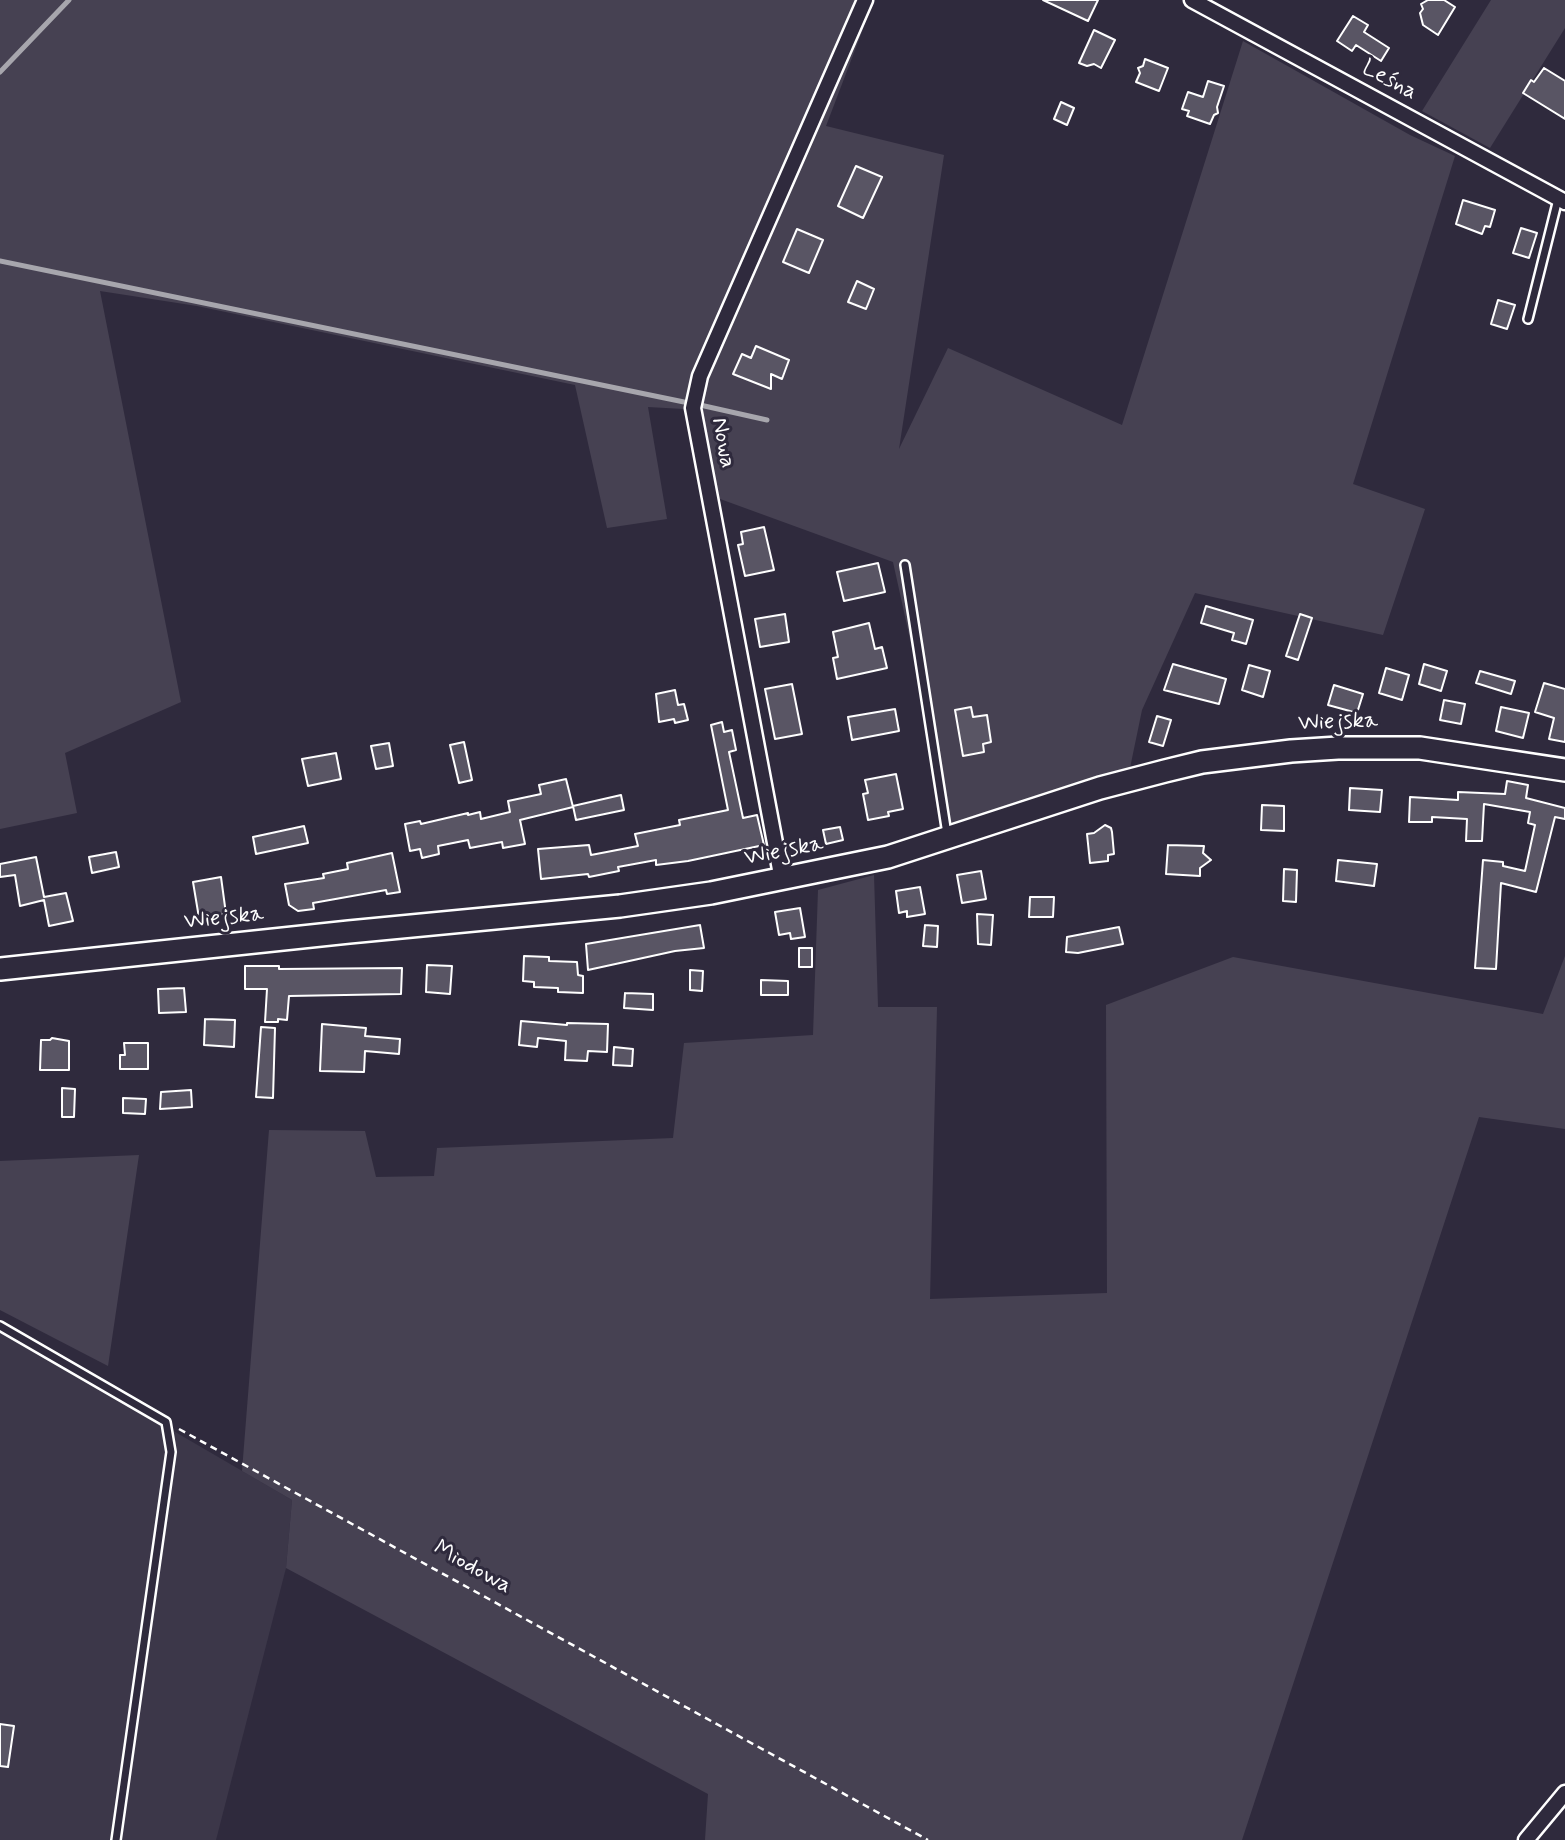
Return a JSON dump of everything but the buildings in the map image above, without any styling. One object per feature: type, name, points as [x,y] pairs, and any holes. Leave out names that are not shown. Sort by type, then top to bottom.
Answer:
[{"type":"street","name":"Nowa","points":[[782,880],[693,408],[700,376],[865,0]]},
{"type":"street","name":"Leśna","points":[[1192,0],[1562,200]]},
{"type":"street","name":"Wiejska","points":[[0,969],[620,906],[782,880],[888,857],[1126,781],[1202,762],[1291,751],[1420,748],[1565,770]]},
{"type":"street","points":[[1526,1840],[1565,1793]]},
{"type":"lane","points":[[1528,319],[1562,200]]},
{"type":"lane","points":[[905,565],[948,839]]},
{"type":"lane","points":[[0,1326],[166,1422],[171,1452],[116,1840]]},
{"type":"path","name":"Miodowa","points":[[166,1422],[928,1840]]},
{"type":"shaded area","points":[[0,0],[874,0],[826,126],[944,155],[899,449],[948,348],[1122,425],[1243,41],[1410,135],[1455,156],[1353,484],[1425,509],[1383,635],[1195,593],[1142,710],[1130,768],[1009,811],[951,825],[893,562],[701,492],[684,409],[648,407],[667,519],[607,528],[575,385],[197,306],[100,291],[181,702],[65,753],[77,813],[0,829]]},
{"type":"shaded area","points":[[1491,0],[1565,0],[1565,28],[1490,148],[1422,111]]},
{"type":"shaded area","points":[[874,875],[878,1007],[937,1007],[930,1299],[1107,1293],[1106,1005],[1233,957],[1543,1014],[1565,956],[1565,1129],[1479,1117],[1242,1840],[705,1840],[708,1794],[286,1568],[292,1500],[242,1471],[269,1130],[365,1131],[376,1177],[434,1176],[437,1148],[673,1138],[684,1043],[813,1035],[818,890]]},
{"type":"shaded area","points":[[139,1155],[108,1366],[0,1310],[0,1161]]},
{"type":"shaded area","points":[[0,1330],[292,1500],[286,1568],[216,1840],[0,1840]]},
{"type":"waterway","points":[[0,72],[69,0]]},
{"type":"waterway","points":[[0,261],[684,402]]},
{"type":"waterway","points":[[700,405],[767,420]]}]
